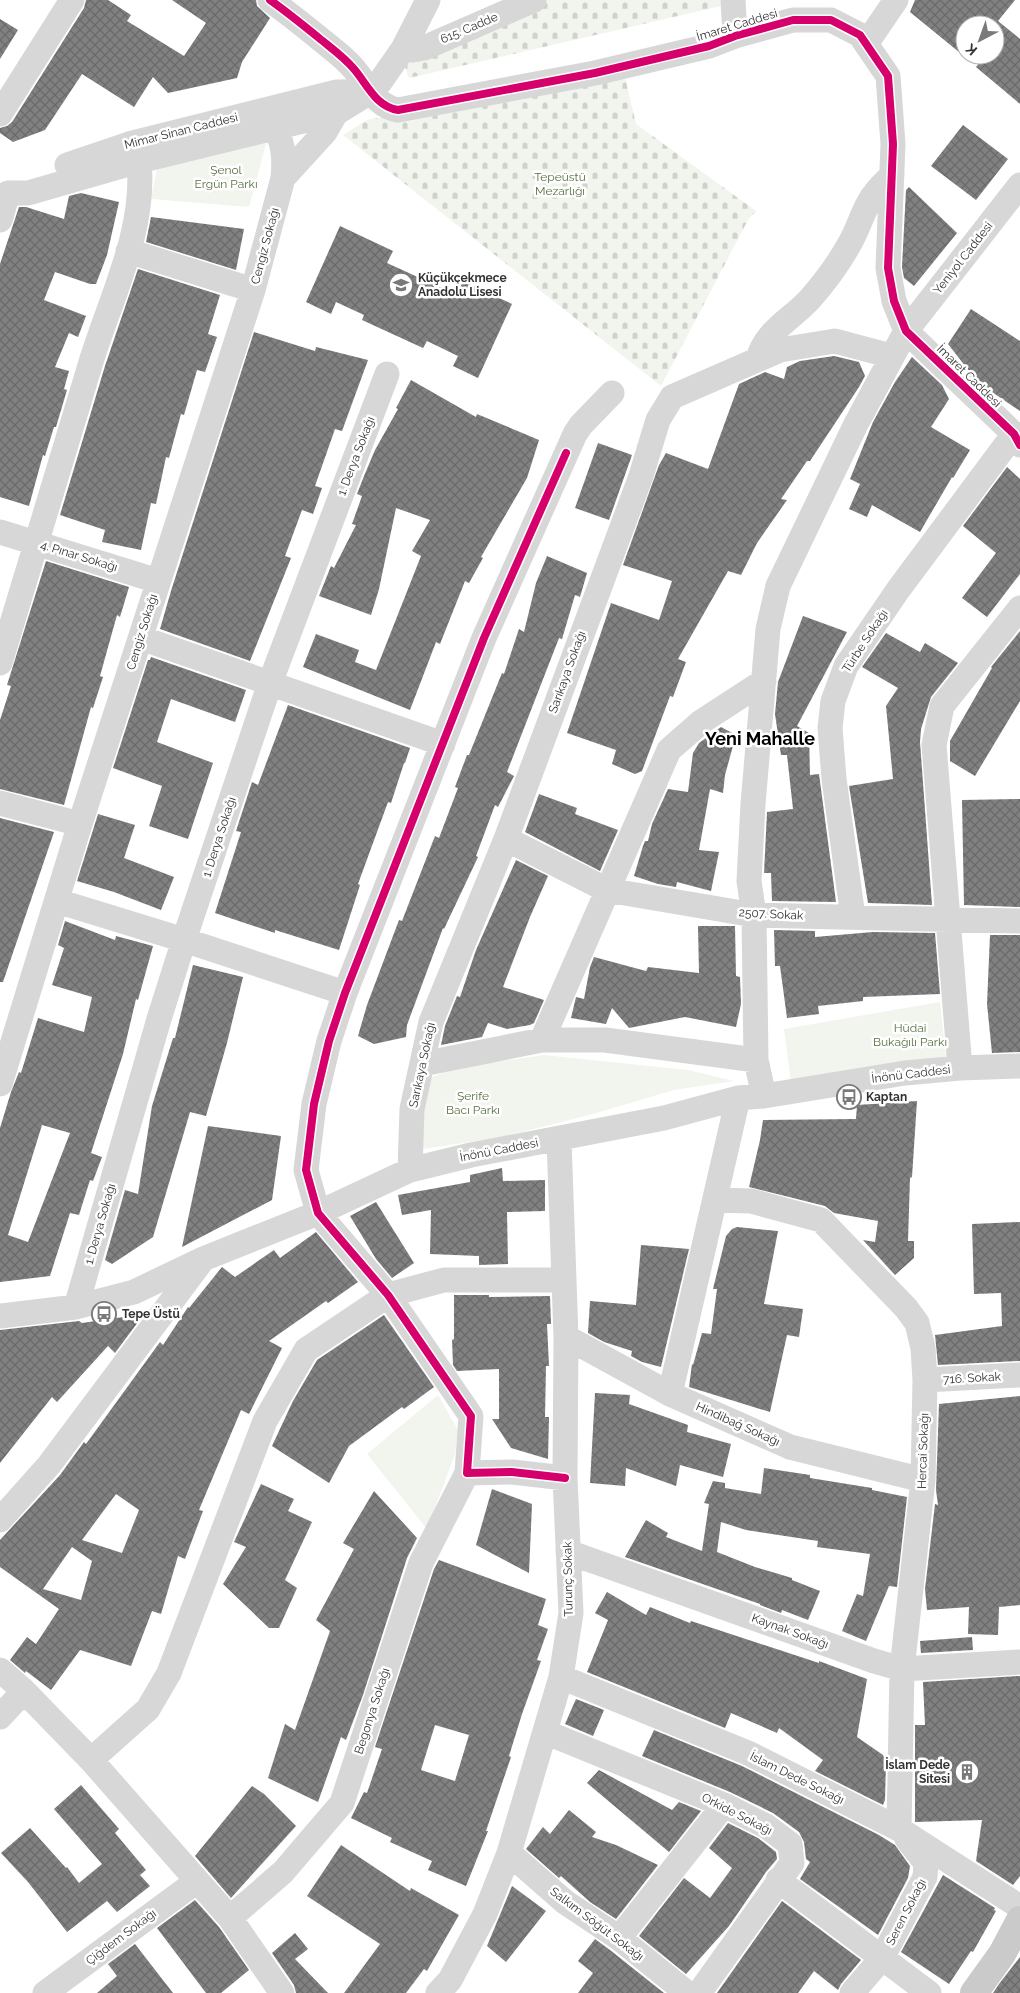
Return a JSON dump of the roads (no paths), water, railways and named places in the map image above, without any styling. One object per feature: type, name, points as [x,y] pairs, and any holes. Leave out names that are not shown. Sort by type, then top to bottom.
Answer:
[{"type":"main road","points":[[974,1993],[1002,1954],[1020,1920]]},
{"type":"street","points":[[0,114],[72,0]]},
{"type":"street","name":"İmaret Caddesi","points":[[270,0],[341,56],[353,68],[370,92],[391,109],[408,109],[595,73],[710,46],[735,36],[793,20],[831,20],[860,36],[888,76],[893,144],[888,268],[894,301],[906,331],[1017,440]]},
{"type":"street","points":[[0,220],[4,194],[28,193],[138,161],[336,113],[370,92],[380,82],[403,49],[428,0]]},
{"type":"street","name":"615. Cadde","points":[[403,49],[424,48],[534,0]]},
{"type":"street","points":[[733,0],[735,36]]},
{"type":"street","points":[[866,44],[896,0]]},
{"type":"street","name":"Mimar Sinan Caddesi","points":[[4,194],[25,180],[128,144],[337,92],[370,92]]},
{"type":"street","name":"Cengiz Sokağı","points":[[283,178],[325,132],[336,113]]},
{"type":"street","points":[[245,115],[255,115],[274,128]]},
{"type":"street","name":"Cengiz Sokağı","points":[[0,1084],[80,824],[253,290],[283,178],[284,164],[281,142],[278,132],[274,128]]},
{"type":"street","points":[[0,664],[92,360],[128,251],[139,207],[141,181],[138,161]]},
{"type":"street","points":[[758,359],[761,348],[766,340],[808,301],[824,283],[850,242],[868,204],[892,175]]},
{"type":"street","name":"Yeniyol Caddesi","points":[[764,1096],[756,1060],[754,915],[749,881],[752,804],[768,629],[778,586],[891,356],[906,331],[1020,185]]},
{"type":"street","points":[[128,251],[253,290]]},
{"type":"street","name":"Sarıkaya Sokağı","points":[[410,1170],[412,1109],[431,1022],[506,839],[641,476],[658,420],[672,397],[780,350],[835,341],[891,356]]},
{"type":"street","name":"1. Derya Sokağı","points":[[76,1307],[159,1019],[270,682],[387,374]]},
{"type":"street","points":[[565,1478],[512,1472],[467,1472],[471,1416],[388,1295],[318,1213],[306,1170],[314,1104],[329,1041],[345,992],[484,638],[566,453],[581,425],[612,392]]},
{"type":"street","name":"Türbe Sokağı","points":[[853,917],[833,770],[830,728],[833,701],[846,666],[898,590],[1017,440]]},
{"type":"street","name":"4. Pınar Sokağı","points":[[0,532],[158,581]]},
{"type":"street","points":[[960,1068],[934,745],[942,706],[1020,608]]},
{"type":"street","points":[[141,638],[443,744]]},
{"type":"street","points":[[542,1040],[669,750],[700,722],[764,681]]},
{"type":"street","points":[[0,803],[80,824]]},
{"type":"street","name":"2507. Sokak","points":[[506,839],[607,890],[754,915],[1020,921]]},
{"type":"street","points":[[57,901],[345,992]]},
{"type":"street","points":[[422,1064],[542,1040],[605,1040],[756,1060]]},
{"type":"street","name":"İnönü Caddesi","points":[[0,1316],[76,1307],[134,1292],[203,1259],[318,1213],[410,1170],[471,1155],[664,1118],[738,1098],[764,1096],[904,1073],[960,1068],[1020,1066]]},
{"type":"street","points":[[670,1394],[738,1098]]},
{"type":"street","name":"Turunç Sokak","points":[[438,1993],[450,1980],[485,1914],[509,1853],[561,1676],[571,1613],[565,1478],[566,1337],[559,1138]]},
{"type":"street","name":"Hercai Sokağı","points":[[715,1200],[750,1201],[821,1220],[906,1308],[917,1323],[923,1348],[925,1380],[923,1480],[902,1669],[899,1829]]},
{"type":"street","points":[[0,1520],[49,1465],[203,1259]]},
{"type":"street","points":[[90,1760],[148,1709],[169,1673],[265,1421],[306,1350],[388,1295],[444,1280],[563,1280]]},
{"type":"street","name":"Hindibağ Sokağı","points":[[566,1337],[670,1394],[790,1447],[923,1480]]},
{"type":"street","name":"716. Sokak","points":[[925,1380],[1020,1375]]},
{"type":"street","name":"Begonya Sokağı","points":[[230,1918],[283,1872],[342,1803],[421,1562],[467,1472]]},
{"type":"street","name":"Kaynak Sokağı","points":[[568,1552],[874,1661],[902,1669],[1020,1662]]},
{"type":"street","points":[[0,1670],[24,1691],[90,1760],[230,1918],[282,1993]]},
{"type":"street","name":"İslam Dede Sokağı","points":[[561,1676],[748,1753],[899,1829],[1020,1907]]},
{"type":"street","points":[[0,1717],[24,1691]]},
{"type":"street","name":"Orkide Sokağı","points":[[545,1732],[724,1805],[766,1826],[790,1844],[792,1863],[699,1993]]},
{"type":"street","points":[[618,1938],[724,1805]]},
{"type":"street","name":"Seren Sokağı","points":[[852,1993],[882,1958],[925,1877],[926,1863],[899,1829]]},
{"type":"street","name":"Salkım Söğüt Sokağı","points":[[509,1853],[565,1902],[618,1938],[686,1993]]},
{"type":"street","points":[[778,1880],[929,1993]]},
{"type":"street","name":"Çiğdem Sokağı","points":[[45,1993],[197,1881]]},
{"type":"place","name":"Küçükçekmece Anadolu Lisesi","points":[[401,285]]},
{"type":"place","name":"Kaptan","points":[[849,1097]]},
{"type":"place","name":"Tepe Üstü","points":[[104,1314]]},
{"type":"place","name":"İslam Dede Sitesi","points":[[967,1772]]},
{"type":"district","name":"Yeni Mahalle","points":[[760,738]]},
{"type":"park label","name":"Şenol Ergün Parkı","points":[[226,177]]},
{"type":"park label","name":"Tepeüstü Mezarlığı","points":[[560,184]]},
{"type":"park label","name":"Hüdai Bukağılı Parkı","points":[[910,1035]]},
{"type":"park label","name":"Şerife Bacı Parkı","points":[[473,1103]]}]
